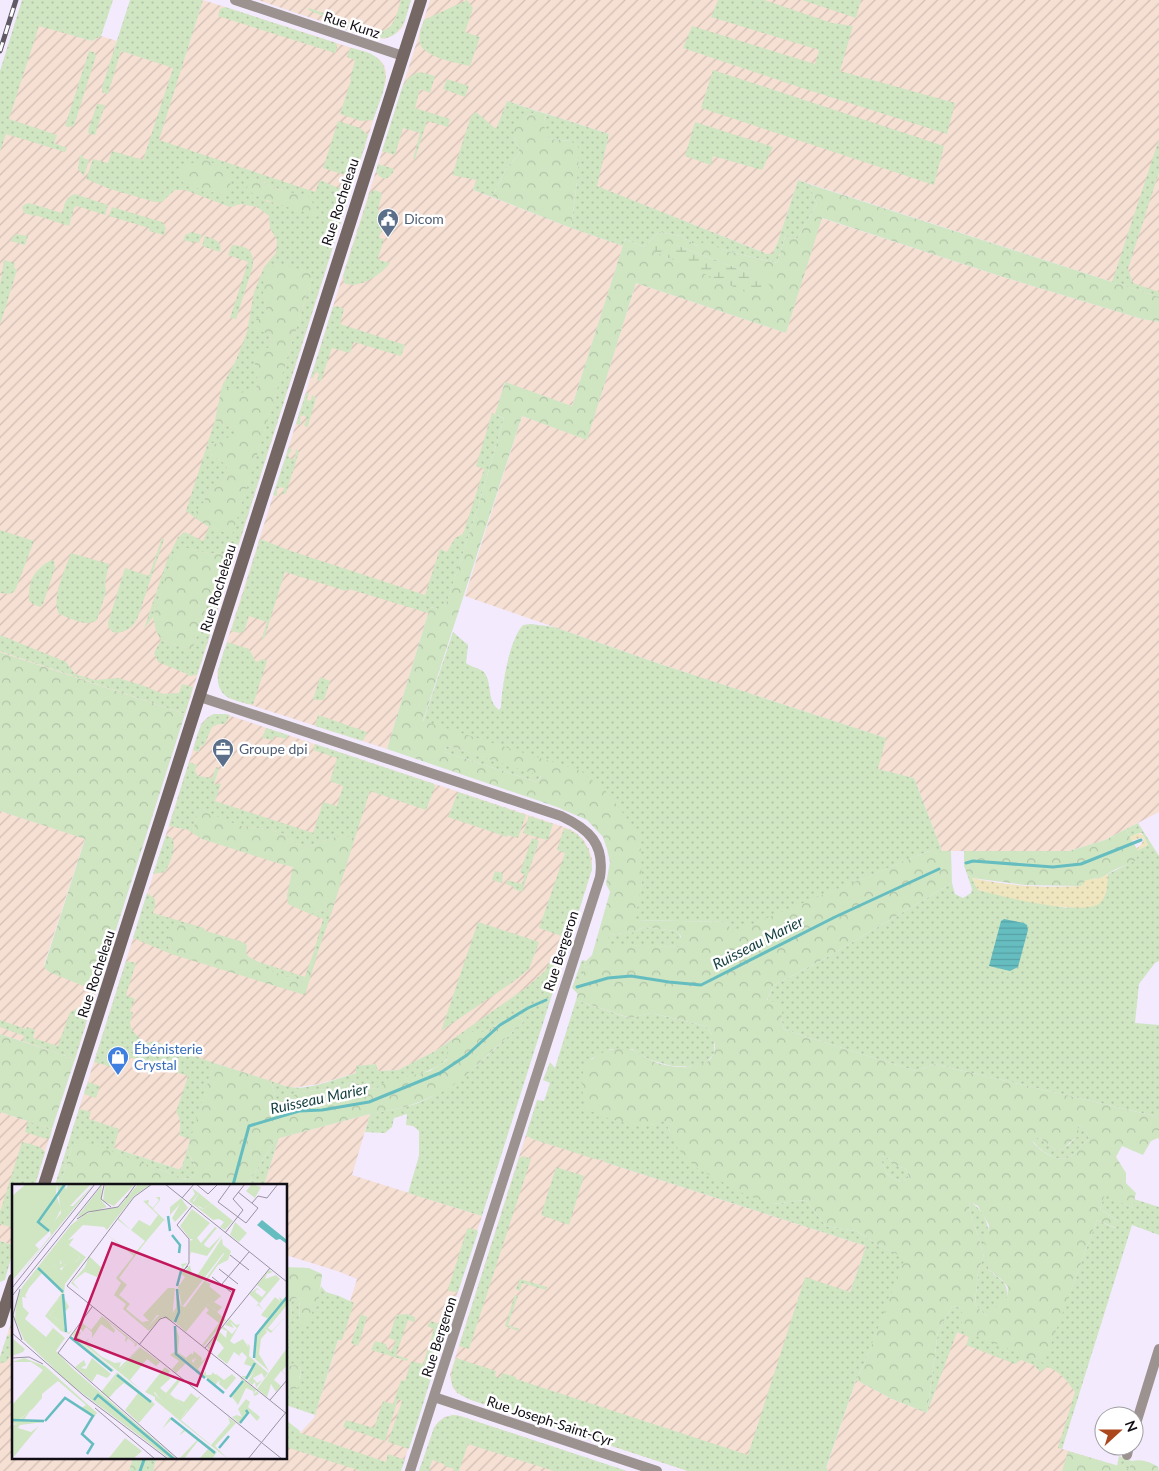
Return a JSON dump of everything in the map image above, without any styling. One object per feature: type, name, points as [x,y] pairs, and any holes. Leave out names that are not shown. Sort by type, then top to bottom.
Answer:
[{"type":"street","name":"Rue Kunz","points":[[235,0],[403,56]]},
{"type":"street","name":"Rue Rocheleau","points":[[44,1184],[421,0]]},
{"type":"street","name":"Rue Bergeron","points":[[200,697],[561,816],[588,832],[593,838],[600,854],[600,877],[410,1471]]},
{"type":"street","points":[[0,1322],[12,1285]]},
{"type":"street","points":[[1141,1406],[1159,1349]]},
{"type":"street","name":"Rue Joseph-Saint-Cyr","points":[[434,1398],[657,1471]]},
{"type":"shaded area","points":[[203,0],[371,54],[384,65],[386,80],[185,714],[0,652],[0,133],[33,23],[92,41],[101,36],[117,41],[114,49],[181,69]]},
{"type":"shaded area","points":[[258,0],[411,0],[403,27],[392,36],[384,39],[359,34]]},
{"type":"shaded area","points":[[430,0],[1159,0],[1159,297],[798,180],[777,244],[772,254],[767,254],[596,186],[609,134],[507,101],[473,190],[623,246],[572,406],[504,383],[478,507],[430,607],[387,749],[229,698],[219,685],[217,673]]},
{"type":"shaded area","points":[[821,218],[1003,277],[1142,319],[1159,322],[1159,812],[1105,840],[1069,851],[942,851],[914,778],[877,769],[885,738],[660,664],[465,596],[522,416],[587,439],[636,283],[786,333]]},
{"type":"shaded area","points":[[214,714],[225,714],[567,828],[583,839],[592,859],[592,869],[554,990],[535,991],[437,1050],[398,1070],[377,1071],[376,1064],[356,1067],[356,1073],[319,1084],[291,1088],[214,1063],[181,1170],[71,1134],[201,724]]},
{"type":"shaded area","points":[[0,811],[85,838],[44,965],[86,987],[98,986],[75,1059],[0,1034]]},
{"type":"shaded area","points":[[1004,919],[1024,923],[1027,925],[1028,930],[1018,967],[1010,971],[989,966],[1001,921]]},
{"type":"shaded area","points":[[0,1112],[52,1129],[35,1184],[12,1184],[12,1245],[0,1241]]},
{"type":"shaded area","points":[[370,1114],[352,1175],[482,1216],[401,1471],[153,1471],[157,1458],[288,1458],[288,1432],[300,1433],[314,1418],[357,1279],[288,1256],[288,1184],[264,1184],[279,1138]]},
{"type":"shaded area","points":[[526,1135],[532,1139],[602,1159],[604,1162],[866,1246],[850,1292],[824,1284],[764,1471],[688,1471],[471,1400],[457,1393],[453,1388],[450,1376],[451,1371]]},
{"type":"shaded area","points":[[12,1320],[12,1458],[133,1458],[129,1471],[0,1471],[0,1357]]},
{"type":"shaded area","points":[[962,1330],[1083,1381],[1062,1449],[1135,1471],[827,1471],[828,1469],[826,1469],[856,1380],[892,1399],[927,1413],[956,1332]]},
{"type":"shaded area","points":[[453,1415],[575,1454],[568,1471],[419,1471],[434,1428],[445,1417]]},
{"type":"green space","points":[[22,0],[113,0],[101,36],[92,41],[39,26],[9,119],[57,135],[54,143],[67,148],[65,152],[6,134],[0,152],[0,71]]},
{"type":"green space","points":[[130,0],[203,0],[159,140],[315,192],[320,180],[350,193],[197,675],[189,676],[158,662],[154,653],[161,640],[192,650],[224,554],[200,552],[188,548],[162,588],[153,617],[144,629],[167,560],[178,537],[185,532],[203,541],[209,527],[232,534],[313,275],[263,295],[268,316],[256,328],[271,335],[270,347],[255,365],[258,373],[256,390],[239,394],[222,386],[236,360],[247,332],[254,292],[264,267],[276,253],[277,240],[270,228],[269,216],[257,207],[241,204],[230,207],[185,190],[175,190],[162,202],[155,202],[110,189],[86,179],[93,159],[108,163],[112,151],[143,160],[173,68],[121,51],[108,94],[102,92]],"holes":[[[262,181],[287,192],[318,215],[266,201]]]},
{"type":"green space","points":[[401,0],[411,0],[405,20],[398,31],[387,38],[379,38],[308,10],[309,8],[379,31],[385,30],[393,23]]},
{"type":"green space","points":[[467,0],[473,8],[465,32],[480,37],[470,66],[434,56],[422,48],[420,43],[420,31],[424,20]]},
{"type":"green space","points":[[718,0],[764,0],[832,23],[853,26],[840,71],[955,103],[947,134],[683,48],[692,26],[815,64],[819,50],[711,17]]},
{"type":"green space","points":[[802,0],[861,0],[856,18]]},
{"type":"green space","points":[[225,7],[336,43],[336,51],[335,53],[218,16],[220,9]]},
{"type":"green space","points":[[352,48],[371,54],[384,67],[385,84],[373,120],[361,121],[340,114],[355,60],[347,57],[349,50]]},
{"type":"green space","points":[[89,51],[94,52],[96,56],[74,126],[65,126]]},
{"type":"green space","points":[[713,70],[944,146],[934,185],[701,108]]},
{"type":"green space","points":[[420,72],[435,76],[430,93],[420,89],[415,108],[450,119],[448,127],[427,121],[415,159],[413,159],[420,133],[403,128],[395,155],[382,151],[402,88],[409,78]]},
{"type":"green space","points":[[447,79],[469,86],[465,97],[443,89]]},
{"type":"green space","points":[[507,101],[537,111],[525,117],[514,137],[520,153],[507,167],[492,197],[473,190],[476,180],[452,175],[471,116],[476,112],[496,129]]},
{"type":"green space","points":[[97,104],[105,105],[95,135],[89,134],[88,131]]},
{"type":"green space","points":[[537,111],[547,114],[544,123],[549,139],[571,141],[578,147],[577,182],[571,228],[492,197],[507,167],[520,153],[514,137],[514,126],[525,117]]},
{"type":"green space","points":[[547,114],[609,134],[597,186],[767,254],[772,254],[777,244],[798,180],[809,184],[817,204],[797,239],[785,237],[777,263],[727,251],[704,243],[697,246],[681,236],[659,232],[644,247],[625,239],[623,246],[571,228],[577,182],[571,141],[549,139],[544,127]]},
{"type":"green space","points":[[338,121],[360,128],[368,135],[355,176],[351,177],[323,168]]},
{"type":"green space","points":[[695,122],[773,147],[762,170],[713,156],[711,165],[685,156]]},
{"type":"green space","points":[[1159,139],[1159,172],[1128,269],[1133,283],[1159,292],[1159,297],[1112,282]]},
{"type":"green space","points":[[80,155],[89,160],[84,176],[78,169]]},
{"type":"green space","points":[[203,159],[221,166],[230,172],[229,191],[223,195],[185,185],[174,170]]},
{"type":"green space","points":[[378,164],[394,169],[392,174],[385,179],[379,176],[376,171]]},
{"type":"green space","points":[[254,179],[280,190],[307,195],[318,210],[319,216],[271,202],[254,194],[247,189],[248,184]]},
{"type":"green space","points":[[809,184],[1159,297],[1159,322],[1142,319],[1003,277],[822,218],[786,333],[636,283],[587,440],[522,416],[423,721],[581,771],[608,793],[640,836],[642,883],[635,920],[726,922],[733,932],[929,851],[951,851],[952,883],[829,956],[773,986],[767,1000],[784,1005],[781,1018],[784,1029],[916,1071],[934,1064],[1159,1117],[1159,1140],[1158,1138],[1151,1141],[1143,1155],[1122,1146],[1116,1157],[1126,1173],[1126,1183],[1136,1193],[1132,1208],[1105,1194],[1100,1209],[1118,1221],[1116,1228],[1097,1220],[1044,1363],[962,1330],[962,1308],[952,1306],[938,1332],[927,1413],[892,1399],[856,1380],[865,1362],[905,1258],[880,1246],[856,1231],[826,1226],[806,1200],[773,1204],[748,1196],[695,1167],[678,1149],[665,1121],[651,1125],[625,1123],[586,1108],[582,1084],[583,1074],[587,1064],[598,1055],[612,1049],[626,1048],[657,1063],[674,1067],[693,1067],[708,1061],[713,1055],[715,1047],[712,1036],[706,1026],[651,1013],[630,1018],[576,1000],[586,961],[592,955],[610,892],[606,884],[610,862],[603,837],[587,820],[557,807],[387,749],[430,607],[444,610],[478,507],[504,418],[495,414],[505,382],[572,406],[625,239],[644,247],[659,232],[681,236],[697,246],[704,242],[727,251],[777,263],[785,237],[797,239],[817,204]],"holes":[[[676,245],[762,278],[765,281],[752,294],[651,250]],[[446,746],[541,776],[537,782],[445,752]],[[644,927],[676,931],[681,936],[681,944],[680,947],[607,944],[609,935],[635,932]],[[1080,1125],[1085,1130],[1089,1139],[1071,1156],[1066,1158],[1061,1159],[1050,1156],[1033,1142],[1033,1138],[1040,1138],[1057,1151],[1064,1148],[1076,1137],[1083,1138],[1078,1130]],[[883,1156],[895,1165],[906,1169],[909,1177],[903,1182],[893,1178],[886,1172],[880,1158]],[[970,1202],[978,1206],[989,1225],[984,1239],[989,1270],[1008,1287],[1007,1298],[1000,1300],[997,1308],[988,1309],[988,1316],[975,1304],[978,1273],[984,1254],[969,1209]]]},
{"type":"green space","points":[[375,190],[382,194],[379,213],[386,216],[379,238],[384,239],[378,258],[390,263],[369,280],[356,285],[350,285],[344,283],[343,276],[370,192]]},
{"type":"green space","points":[[75,194],[108,205],[105,215],[77,206],[74,208],[69,226],[24,213],[22,207],[29,203],[62,213],[67,199]]},
{"type":"green space","points":[[112,207],[162,222],[166,228],[164,235],[149,231],[149,228],[109,216]]},
{"type":"green space","points":[[192,232],[202,235],[199,243],[185,240],[183,242],[185,235]]},
{"type":"green space","points":[[16,234],[28,236],[25,245],[11,241]]},
{"type":"green space","points":[[205,236],[219,243],[220,252],[202,246]]},
{"type":"green space","points":[[654,242],[676,245],[752,274],[759,271],[764,273],[763,278],[770,286],[764,292],[752,295],[651,250]]},
{"type":"green space","points":[[232,245],[246,248],[251,252],[253,260],[253,266],[236,319],[230,318],[248,262],[228,255]]},
{"type":"green space","points":[[4,260],[15,263],[14,268],[17,270],[0,325],[0,285]]},
{"type":"green space","points":[[291,266],[313,275],[232,535],[209,527],[198,520],[196,512],[204,502],[207,492],[228,474],[227,465],[210,454],[208,443],[219,444],[222,439],[238,435],[232,428],[215,420],[222,386],[239,393],[256,390],[258,373],[255,365],[255,352],[270,347],[271,335],[256,329],[256,319],[268,316],[263,295],[264,267]]},
{"type":"green space","points":[[337,306],[344,309],[340,324],[405,345],[401,356],[354,342],[350,353],[332,348],[321,381],[317,380],[319,374],[317,372],[313,378],[311,377],[333,307]]},
{"type":"green space","points":[[306,393],[309,394],[308,401],[311,400],[312,395],[316,398],[308,426],[306,427],[304,425],[307,419],[304,415],[300,417],[301,424],[296,424]]},
{"type":"green space","points":[[492,413],[504,418],[478,507],[444,611],[431,607],[428,613],[285,572],[264,639],[262,638],[267,622],[249,616],[244,631],[240,633],[231,631],[260,539],[425,595],[440,549],[447,552],[455,538],[463,534],[484,469],[476,466]]},
{"type":"green space","points":[[215,420],[232,428],[239,435],[219,444],[208,443],[210,454],[227,465],[228,474],[207,492],[204,502],[196,512],[198,520],[186,511]]},
{"type":"green space","points":[[289,447],[292,450],[288,455],[290,459],[294,459],[296,449],[299,452],[286,493],[281,495],[284,488],[280,487],[277,489],[277,496],[273,495]]},
{"type":"green space","points":[[0,530],[34,541],[15,591],[10,594],[0,593]]},
{"type":"green space","points":[[162,538],[164,539],[137,619],[130,628],[122,632],[111,631],[108,623],[125,568],[149,576]]},
{"type":"green space","points":[[188,548],[200,552],[224,554],[192,650],[161,640],[156,631],[153,617],[176,550]]},
{"type":"green space","points":[[71,553],[109,564],[105,583],[106,592],[97,620],[93,622],[83,623],[59,614],[57,607],[58,592],[62,575]]},
{"type":"green space","points":[[51,560],[54,561],[55,568],[43,604],[40,607],[29,601],[31,581],[36,572]]},
{"type":"green space","points":[[531,624],[554,627],[886,738],[878,769],[914,778],[942,851],[929,851],[733,933],[726,922],[634,920],[642,883],[608,793],[423,722],[453,632],[468,645],[466,663],[484,672],[487,677],[492,702],[499,710],[507,664],[514,641],[523,625]]},
{"type":"green space","points":[[0,635],[66,662],[75,674],[95,680],[118,678],[163,694],[179,693],[182,684],[193,687],[185,714],[0,651]]},
{"type":"green space","points":[[227,642],[249,649],[256,662],[263,659],[267,661],[253,705],[229,698],[219,687],[218,672]]},
{"type":"green space","points":[[0,652],[185,714],[98,986],[86,987],[49,972],[44,967],[85,839],[0,811]]},
{"type":"green space","points":[[320,677],[330,681],[324,700],[313,700]]},
{"type":"green space","points":[[214,714],[230,715],[225,724],[212,727],[204,746],[201,745],[199,752],[193,750],[202,725]]},
{"type":"green space","points":[[318,715],[367,732],[363,741],[315,726]]},
{"type":"green space","points":[[266,728],[288,735],[286,739],[274,736],[273,740],[262,738]]},
{"type":"green space","points":[[315,744],[434,784],[435,787],[426,810],[370,791],[355,838],[340,836],[305,847],[284,834],[267,829],[241,826],[202,812],[198,815],[192,833],[188,830],[169,826],[189,762],[197,765],[195,771],[198,776],[212,778],[216,767],[219,768],[214,784],[221,784],[215,801],[313,833],[323,802],[337,806],[343,786],[330,781],[337,758],[313,750]]},
{"type":"green space","points":[[446,746],[541,775],[537,782],[445,752]]},
{"type":"green space","points":[[458,792],[526,815],[518,838],[508,835],[507,837],[448,817]]},
{"type":"green space","points":[[202,811],[241,826],[267,829],[284,834],[305,847],[339,836],[355,838],[332,911],[322,910],[310,914],[288,904],[287,895],[293,867],[202,839],[192,833],[198,815]]},
{"type":"green space","points":[[529,816],[553,824],[548,840],[523,833]]},
{"type":"green space","points":[[1138,823],[1159,856],[1159,961],[1155,963],[1139,984],[1135,1023],[1159,1025],[1159,1117],[934,1064],[916,1071],[784,1029],[781,1018],[767,1001],[773,986],[829,956],[952,883],[955,894],[963,898],[971,893],[972,889],[967,874],[972,878],[978,890],[1067,908],[1106,893],[1108,874],[1126,865],[1138,855],[1138,850],[1148,845],[1142,833],[1130,837],[1126,829]]},
{"type":"green space","points":[[564,828],[577,834],[585,844],[590,855],[592,869],[570,939],[539,928],[565,853],[557,850]]},
{"type":"green space","points":[[1126,829],[1138,850],[1135,861],[1101,878],[1092,879],[1081,886],[1025,885],[972,878],[967,874],[964,866],[964,851],[1069,851],[1105,840]]},
{"type":"green space","points":[[166,835],[172,838],[174,846],[171,860],[165,872],[153,874]]},
{"type":"green space","points":[[532,838],[539,841],[522,892],[506,884],[507,880],[522,884],[525,875],[520,872]]},
{"type":"green space","points":[[495,871],[503,873],[502,883],[492,880]]},
{"type":"green space","points":[[147,893],[155,899],[153,913],[204,928],[205,931],[182,924],[167,943],[171,954],[133,938]]},
{"type":"green space","points":[[322,910],[332,911],[318,952],[314,951],[323,919],[310,914]]},
{"type":"green space","points":[[478,922],[539,942],[529,969],[441,1031]]},
{"type":"green space","points":[[182,924],[240,941],[247,945],[246,953],[249,957],[259,962],[261,968],[303,982],[314,951],[318,952],[305,995],[171,954],[167,943],[172,925]]},
{"type":"green space","points":[[644,927],[676,931],[682,940],[680,947],[606,945],[608,935],[635,932]]},
{"type":"green space","points":[[553,956],[564,957],[482,1216],[408,1193],[419,1156],[419,1131],[413,1126],[406,1125],[407,1114],[394,1118],[392,1127],[385,1133],[365,1132],[370,1114],[423,1101],[451,1086],[523,1022],[521,1018],[513,1016],[485,1032],[466,1032],[446,1060],[420,1074],[374,1089],[352,1082],[335,1088],[299,1092],[287,1101],[282,1108],[275,1106],[275,1096],[271,1081],[297,1088],[323,1083],[356,1073],[356,1066],[376,1064],[378,1071],[398,1070],[437,1050],[527,987],[545,971]]},
{"type":"green space","points":[[582,960],[586,961],[578,994],[572,988]]},
{"type":"green space","points":[[126,961],[136,963],[126,995],[135,999],[130,1011],[133,1013],[130,1023],[132,1030],[140,1039],[148,1043],[154,1041],[214,1063],[191,1140],[179,1135],[180,1123],[176,1112],[188,1076],[119,1054],[115,1068],[94,1062]]},
{"type":"green space","points":[[259,962],[305,977],[303,982],[260,968]]},
{"type":"green space","points":[[576,1000],[629,1018],[651,1013],[706,1026],[714,1038],[714,1054],[705,1064],[696,1067],[672,1066],[650,1060],[632,1049],[611,1049],[591,1059],[651,1125],[665,1120],[670,1132],[773,1204],[806,1200],[826,1226],[856,1231],[880,1246],[906,1258],[865,1362],[856,1380],[826,1468],[828,1469],[827,1471],[688,1471],[471,1400],[458,1393],[454,1388],[451,1378],[456,1358],[496,1371],[495,1376],[500,1378],[502,1373],[516,1377],[516,1379],[748,1455],[805,1277],[850,1292],[866,1246],[604,1162],[602,1159],[598,1160],[532,1139],[526,1135],[537,1100],[544,1101],[550,1083],[543,1080],[550,1062],[555,1068]]},
{"type":"green space","points":[[78,1008],[88,1016],[75,1059],[23,1041],[24,1036],[0,1027],[0,1020],[26,1029],[27,1027],[35,1030],[33,1038],[58,1046],[70,1012]]},
{"type":"green space","points":[[513,1016],[521,1018],[523,1022],[463,1078],[446,1090],[405,1107],[370,1114],[276,1139],[248,1184],[60,1184],[72,1147],[78,1142],[83,1141],[178,1177],[188,1178],[195,1175],[195,1166],[187,1150],[214,1063],[271,1081],[275,1096],[275,1106],[282,1108],[286,1101],[299,1092],[335,1088],[352,1082],[374,1089],[386,1082],[430,1071],[447,1060],[448,1042],[466,1032],[485,1032]]},
{"type":"green space","points":[[0,1034],[75,1059],[52,1129],[0,1112]]},
{"type":"green space","points":[[88,1082],[100,1086],[96,1098],[84,1094]]},
{"type":"green space","points":[[79,1109],[91,1112],[89,1119],[119,1129],[114,1148],[181,1170],[187,1150],[195,1166],[195,1175],[190,1178],[179,1179],[167,1172],[123,1157],[72,1147],[60,1184],[55,1184]]},
{"type":"green space","points":[[28,1121],[52,1129],[50,1138],[46,1139],[25,1132]]},
{"type":"green space","points":[[1080,1125],[1086,1131],[1089,1139],[1071,1156],[1066,1158],[1061,1159],[1050,1156],[1033,1141],[1033,1137],[1040,1138],[1057,1151],[1065,1148],[1072,1142],[1077,1135],[1078,1126]]},
{"type":"green space","points":[[279,1138],[264,1184],[248,1184],[276,1139]]},
{"type":"green space","points":[[22,1142],[37,1146],[45,1152],[35,1184],[12,1184],[12,1227],[0,1224],[0,1212]]},
{"type":"green space","points":[[523,1156],[531,1159],[469,1349],[459,1346],[519,1158]]},
{"type":"green space","points":[[883,1156],[895,1165],[906,1169],[909,1177],[903,1182],[890,1176],[879,1158]]},
{"type":"green space","points":[[556,1167],[584,1176],[569,1225],[541,1215]]},
{"type":"green space","points":[[1105,1193],[1132,1208],[1134,1199],[1159,1207],[1159,1235],[1132,1225],[1062,1449],[1058,1448],[1075,1392],[1066,1380],[1056,1371],[1047,1367],[1040,1372],[1034,1365],[1021,1360],[1015,1364],[966,1345],[969,1337],[957,1332],[927,1413],[938,1332],[952,1306],[962,1308],[962,1330],[1069,1295],[1097,1220],[1115,1228],[1118,1221],[1100,1209]]},
{"type":"green space","points":[[970,1202],[978,1208],[986,1221],[989,1238],[989,1270],[1003,1281],[1007,1292],[1007,1298],[988,1316],[975,1304],[978,1273],[984,1254],[969,1209]]},
{"type":"green space","points":[[467,1229],[478,1232],[458,1292],[449,1291],[448,1289]]},
{"type":"green space","points":[[0,1241],[12,1245],[12,1254],[5,1280],[0,1282]]},
{"type":"green space","points":[[288,1267],[309,1268],[322,1274],[319,1294],[307,1322],[302,1326],[299,1322],[300,1299],[295,1298],[290,1304],[292,1313],[288,1325]]},
{"type":"green space","points":[[520,1279],[547,1287],[546,1290],[522,1283],[520,1291],[516,1289]]},
{"type":"green space","points":[[321,1286],[326,1292],[354,1303],[342,1340],[338,1340],[315,1415],[288,1406],[288,1387],[291,1390],[300,1378],[301,1368],[295,1365],[288,1367],[288,1325],[292,1313],[290,1304],[295,1298],[300,1299],[299,1322]]},
{"type":"green space","points":[[515,1295],[518,1296],[508,1325],[519,1329],[518,1331],[505,1326]]},
{"type":"green space","points":[[361,1314],[367,1317],[358,1346],[351,1343]]},
{"type":"green space","points":[[407,1314],[415,1317],[415,1322],[408,1320],[396,1355],[408,1359],[407,1361],[371,1350],[375,1341],[386,1344],[388,1350],[391,1351],[396,1341],[389,1338],[396,1315]]},
{"type":"green space","points":[[431,1321],[447,1327],[409,1449],[388,1442],[402,1401],[398,1399],[385,1441],[343,1427],[346,1420],[374,1428],[383,1401],[393,1404],[401,1380],[405,1381],[411,1361],[423,1364],[434,1329],[427,1326]]},
{"type":"green space","points":[[12,1334],[12,1353],[6,1362],[0,1363],[0,1357],[7,1336]]},
{"type":"green space","points":[[295,1365],[301,1368],[298,1388],[291,1390],[288,1387],[289,1366]]},
{"type":"green space","points":[[453,1415],[627,1471],[554,1471],[468,1444],[459,1471],[454,1471],[454,1469],[444,1466],[444,1464],[432,1460],[429,1471],[419,1471],[434,1428],[442,1419]]},
{"type":"green space","points":[[288,1422],[300,1433],[386,1462],[388,1454],[405,1460],[401,1471],[361,1471],[288,1448]]},
{"type":"green space","points":[[1068,1451],[1129,1469],[1132,1461],[1145,1461],[1158,1467],[1159,1471],[1062,1471]]},
{"type":"green space","points":[[1119,1456],[1132,1461],[1129,1469],[1117,1466]]},
{"type":"green space","points":[[133,1458],[150,1458],[146,1471],[129,1471]]},
{"type":"green space","points":[[150,1458],[157,1458],[153,1471],[146,1471]]},
{"type":"sand","points":[[1139,833],[1143,835],[1148,845],[1138,850],[1137,848],[1144,839],[1140,838],[1132,841],[1130,837]]},
{"type":"sand","points":[[1108,874],[1106,893],[1103,900],[1091,907],[1077,908],[1041,904],[978,890],[972,878],[1012,885],[1067,887],[1081,886],[1086,880],[1101,878]]},
{"type":"waterway","name":"Ruisseau Marier","points":[[966,863],[973,861],[1053,867],[1081,864],[1141,840]]},
{"type":"waterway","name":"Ruisseau Marier","points":[[577,987],[608,978],[631,976],[701,985],[835,917],[939,869]]},
{"type":"waterway","name":"Ruisseau Marier","points":[[233,1184],[249,1126],[299,1111],[322,1110],[369,1102],[440,1073],[467,1055],[500,1025],[528,1008],[546,1000]]},
{"type":"waterway","name":"Ruisseau Marier","points":[[140,1471],[145,1458]]},
{"type":"railway","points":[[0,51],[16,0]]},
{"type":"place","name":"Dicom","points":[[388,238]]},
{"type":"place","name":"Groupe dpi","points":[[223,768]]},
{"type":"place","name":"Ébénisterie Crystal","points":[[118,1076]]}]
